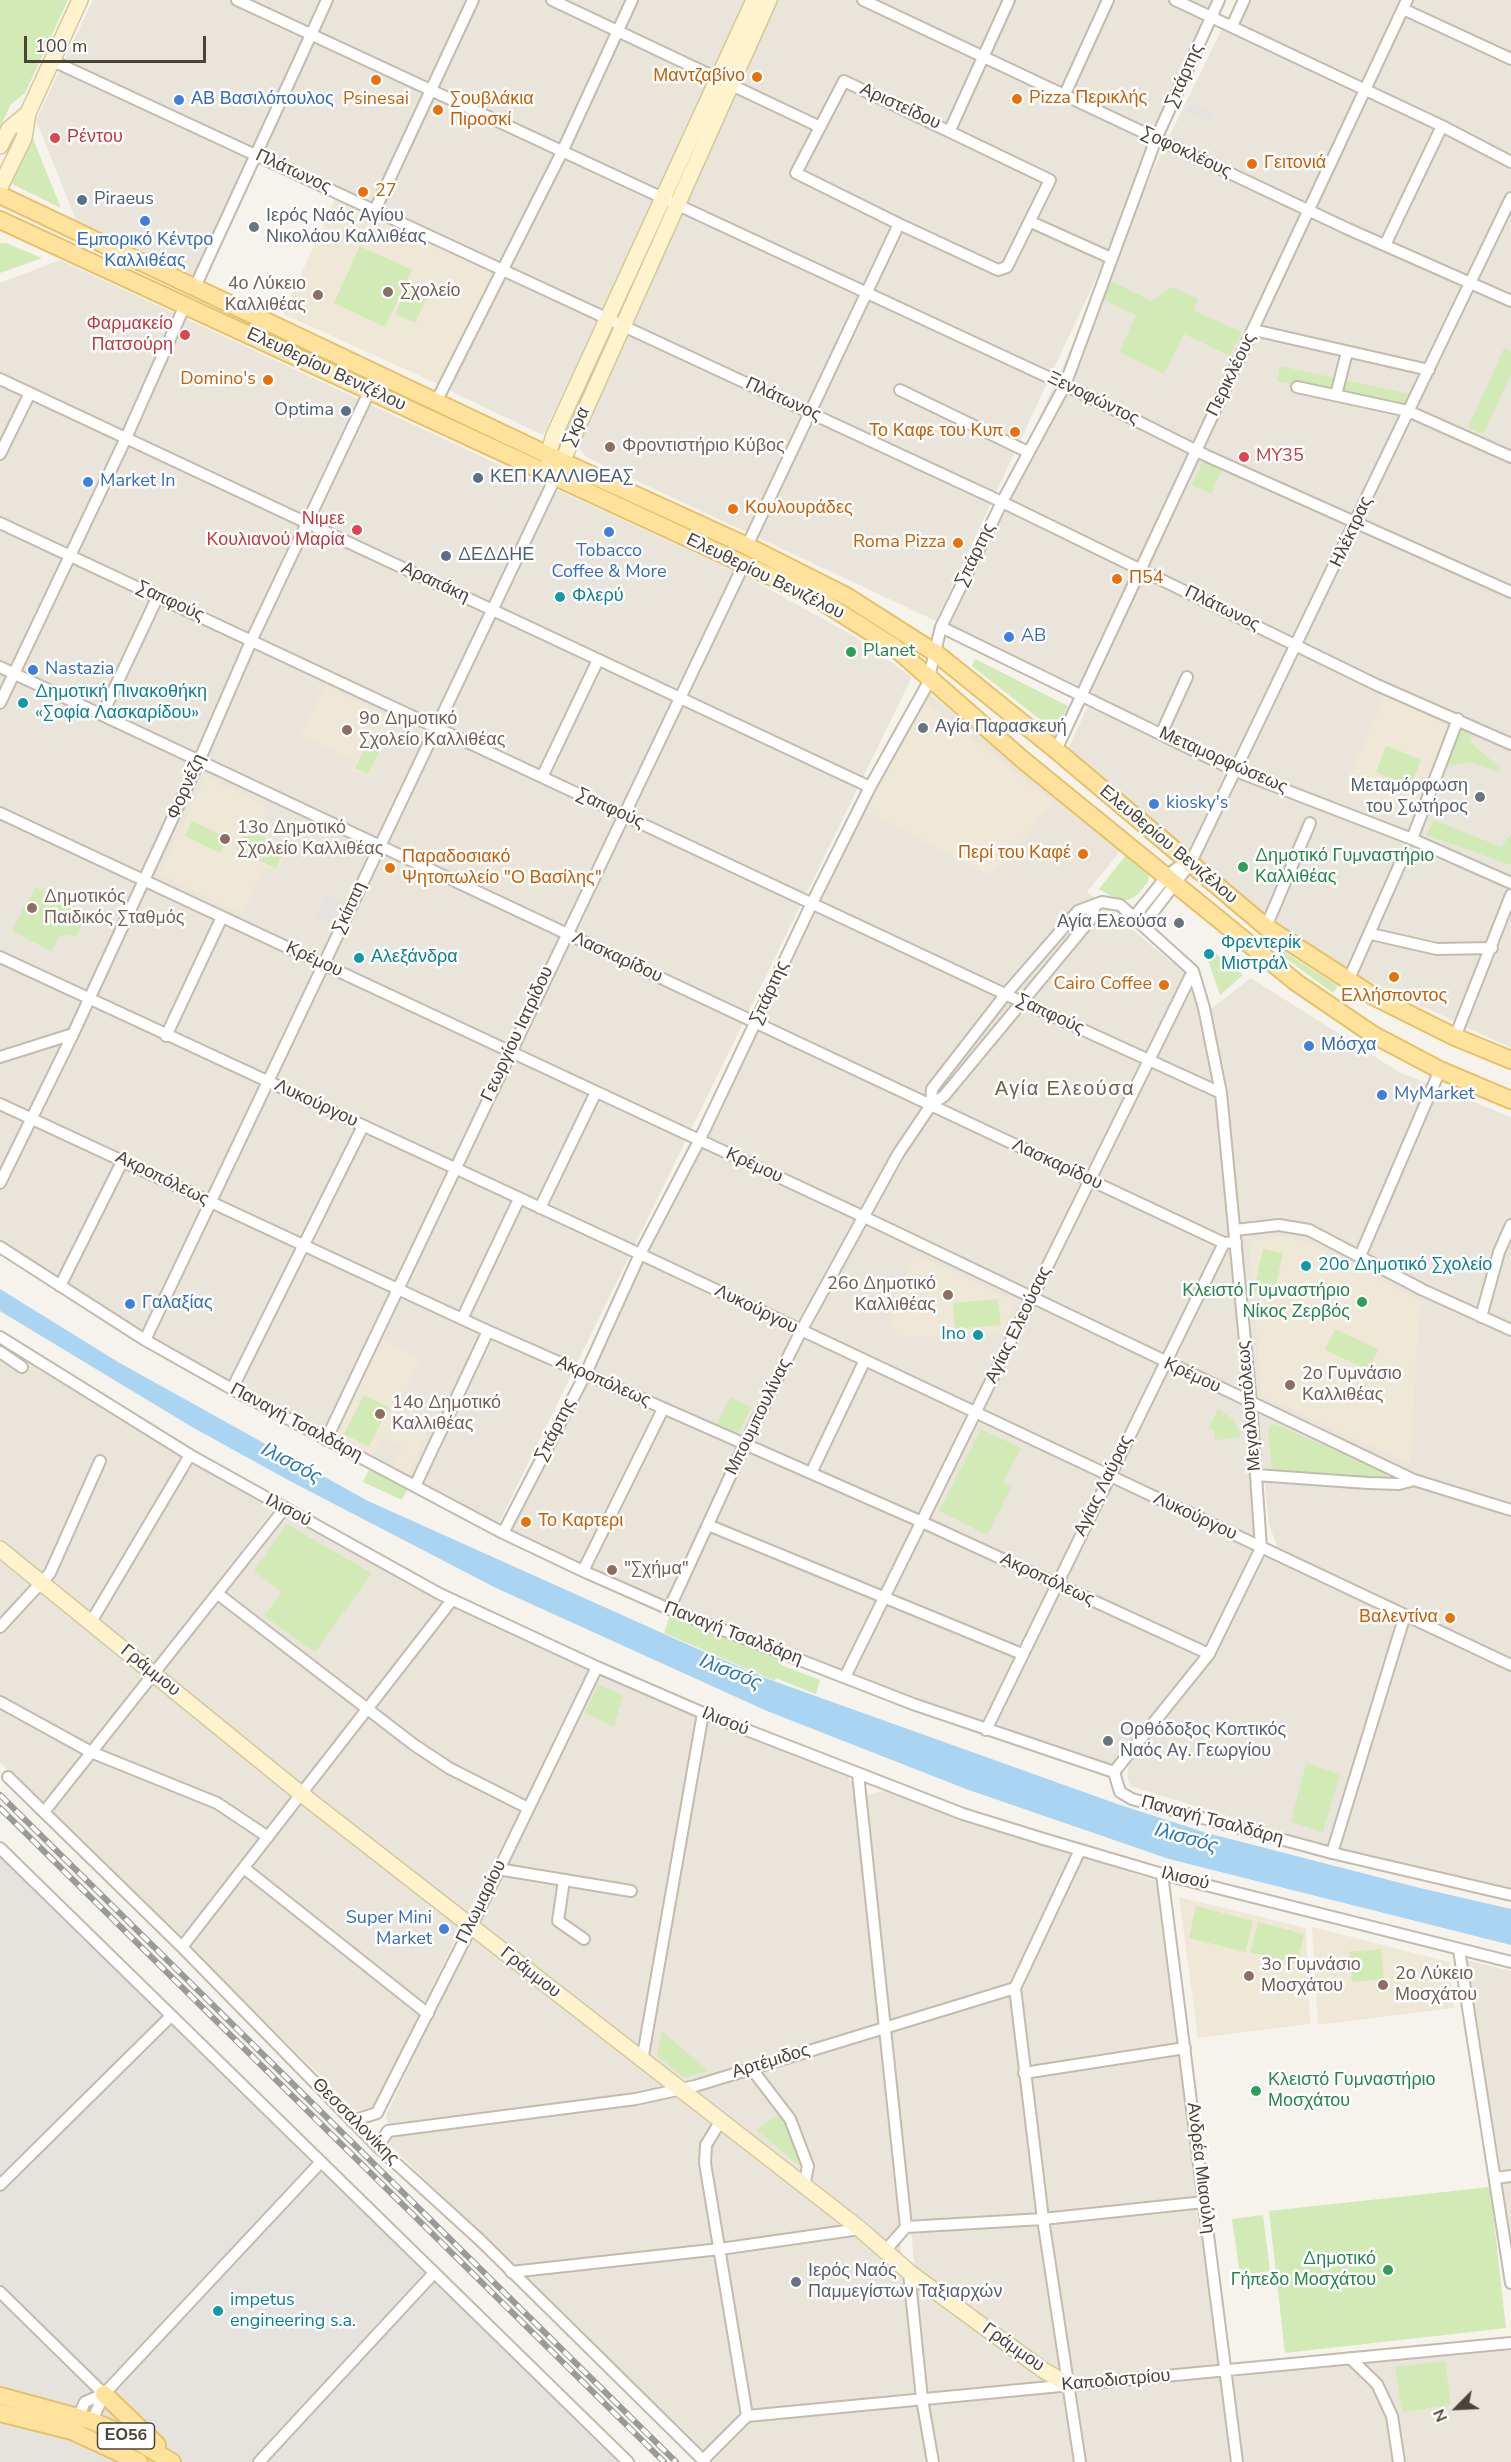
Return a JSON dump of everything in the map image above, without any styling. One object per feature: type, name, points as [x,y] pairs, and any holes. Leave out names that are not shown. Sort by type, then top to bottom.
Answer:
[{"type":"main road","name":"Ελευθερίου Βενιζέλου","points":[[0,195],[436,402],[744,564],[814,597],[858,623],[893,646],[930,676],[1023,760],[1297,983],[1372,1034],[1440,1070],[1511,1100]]},
{"type":"main road","name":"Ελευθερίου Βενιζέλου","points":[[0,220],[370,390],[555,464],[747,546],[846,596],[937,654],[1056,750],[1266,927],[1348,981],[1455,1037],[1511,1060]]},
{"type":"main road","points":[[104,2394],[174,2462]]},
{"type":"main road","name":"ΕΟ56","points":[[0,2396],[128,2436],[174,2462]]},
{"type":"main road","name":"ΕΟ56","points":[[0,2413],[81,2423],[140,2462]]},
{"type":"street","points":[[0,187],[24,138],[28,112],[80,0]]},
{"type":"street","name":"Ξενοφώντος","points":[[237,0],[1065,385],[1195,450],[1511,592]]},
{"type":"street","points":[[195,287],[327,0]]},
{"type":"street","points":[[375,210],[473,0]]},
{"type":"street","points":[[552,0],[818,126],[796,173],[899,224],[1004,270],[1032,222],[1111,258]]},
{"type":"street","points":[[436,402],[562,152],[632,0]]},
{"type":"street","name":"Σκρα","points":[[555,464],[554,435],[609,319],[669,202],[723,80],[754,0]]},
{"type":"street","name":"Σκρα","points":[[723,80],[769,0]]},
{"type":"street","name":"Σοφοκλέους","points":[[863,0],[885,4],[985,57],[1156,139],[1511,301]]},
{"type":"street","points":[[950,130],[1009,0]]},
{"type":"street","points":[[1065,94],[1108,0]]},
{"type":"street","points":[[1175,0],[1442,126],[1511,162]]},
{"type":"street","name":"Σπάρτης","points":[[503,1533],[586,1372],[640,1254],[699,1141],[812,903],[870,787],[930,676],[937,654],[941,627],[1002,502],[1065,385],[1156,139],[1219,0]]},
{"type":"street","points":[[1232,26],[1244,0]]},
{"type":"street","points":[[1405,4],[1511,59]]},
{"type":"street","name":"Περικλέους","points":[[1056,750],[1405,4]]},
{"type":"street","name":"Πλάτωνος","points":[[53,61],[1002,502],[1377,685],[1511,744]]},
{"type":"street","name":"Αριστείδου","points":[[818,126],[844,81],[1050,180],[1032,222]]},
{"type":"street","points":[[0,146],[9,129],[28,112]]},
{"type":"street","points":[[1385,245],[1442,126]]},
{"type":"street","name":"Ηλέκτρας","points":[[1190,864],[1357,523],[1408,411],[1511,198]]},
{"type":"street","name":"Σκρα","points":[[555,464],[623,326],[669,202]]},
{"type":"street","points":[[747,546],[899,224]]},
{"type":"street","points":[[0,703],[126,438],[185,305]]},
{"type":"street","points":[[1254,330],[1428,370]]},
{"type":"street","points":[[1336,395],[1347,352]]},
{"type":"street","name":"Αραπάκη","points":[[0,379],[870,787]]},
{"type":"street","points":[[1297,387],[1408,411],[1511,457]]},
{"type":"street","name":"Φορνέζη","points":[[0,1183],[145,880],[252,639],[370,390]]},
{"type":"street","points":[[900,390],[1028,452]]},
{"type":"street","points":[[0,454],[30,393]]},
{"type":"street","name":"Σκίππη","points":[[145,1340],[492,610],[555,464]]},
{"type":"street","name":"Σαπφούς","points":[[0,523],[252,639],[1005,995],[1221,1093]]},
{"type":"street","name":"Γεωργίου Ιατρίδου","points":[[326,1440],[622,814],[744,564]]},
{"type":"street","points":[[102,715],[158,596]]},
{"type":"street","name":"Μεταμορφώσεως","points":[[941,627],[1081,698],[1236,771],[1412,839],[1511,882]]},
{"type":"street","points":[[542,777],[598,660]]},
{"type":"street","name":"Λασκαρίδου","points":[[0,667],[1224,1243],[1236,1242]]},
{"type":"street","points":[[1161,734],[1187,677]]},
{"type":"street","points":[[1412,839],[1458,719]]},
{"type":"street","name":"Κρέμου","points":[[0,813],[862,1216],[1414,1480],[1511,1509]]},
{"type":"street","points":[[1266,927],[1310,823]]},
{"type":"street","points":[[1348,981],[1371,934],[1404,855]]},
{"type":"street","points":[[1095,906],[1109,902],[1120,905],[1134,917],[1190,864]]},
{"type":"street","points":[[1144,924],[1171,881]]},
{"type":"street","points":[[1455,1037],[1511,895]]},
{"type":"street","name":"Μπουμπουλίνας","points":[[931,1105],[932,1089],[1005,995],[1078,911],[1095,906]]},
{"type":"street","name":"Μπουμπουλίνας","points":[[669,1609],[744,1446],[801,1331],[898,1154],[931,1105],[944,1096],[1090,920],[1095,906]]},
{"type":"street","points":[[166,1036],[222,917]]},
{"type":"street","name":"Μεγαλουπόλεως","points":[[1114,1772],[1209,1654],[1261,1548],[1251,1403],[1221,1093],[1204,1008],[1193,971],[1134,917]]},
{"type":"street","points":[[1371,934],[1437,949],[1492,948]]},
{"type":"street","name":"Λυκούργου","points":[[0,957],[640,1254],[864,1362],[1511,1665]]},
{"type":"street","name":"Αγίας Ελεούσας","points":[[844,1677],[1193,971]]},
{"type":"street","points":[[0,1057],[73,1034]]},
{"type":"street","points":[[1360,1256],[1440,1070]]},
{"type":"street","points":[[540,1208],[596,1092]]},
{"type":"street","name":"Ακροπόλεως","points":[[0,1104],[488,1331],[586,1372],[744,1446],[922,1522],[1209,1654]]},
{"type":"street","points":[[232,1389],[363,1126]]},
{"type":"street","points":[[60,1286],[123,1160]]},
{"type":"street","points":[[462,1319],[519,1199]]},
{"type":"street","points":[[1235,1230],[1279,1225],[1310,1230],[1511,1330]]},
{"type":"street","points":[[1481,1317],[1498,1252],[1511,1226]]},
{"type":"street","name":"Αγίας Λαύρας","points":[[986,1730],[1108,1476],[1224,1243]]},
{"type":"street","name":"Παναγή Τσαλδάρη","points":[[0,1247],[145,1340],[326,1440],[503,1533],[669,1609],[986,1730],[1114,1772],[1120,1791],[1132,1799],[1332,1853],[1511,1895]]},
{"type":"street","points":[[416,1486],[488,1331]]},
{"type":"street","name":"Ιλισού","points":[[0,1337],[190,1455],[452,1600],[703,1713],[963,1814],[1162,1874],[1511,1962]]},
{"type":"street","points":[[0,1352],[22,1367]]},
{"type":"street","points":[[811,1473],[864,1362]]},
{"type":"street","points":[[583,1571],[663,1409]]},
{"type":"street","points":[[91,1622],[190,1455]]},
{"type":"street","points":[[0,1627],[50,1573],[100,1461]]},
{"type":"street","points":[[1256,1474],[1368,1484],[1399,1484],[1414,1480]]},
{"type":"street","points":[[44,1812],[284,1509]]},
{"type":"street","points":[[708,1525],[1022,1654]]},
{"type":"street","name":"Γράμμου","points":[[0,1549],[301,1794],[678,2090],[860,2229],[909,2272],[1043,2370],[1069,2385]]},
{"type":"street","points":[[218,1594],[367,1709],[449,1768],[528,1808]]},
{"type":"street","points":[[182,1947],[452,1600]]},
{"type":"street","points":[[1332,1853],[1405,1615]]},
{"type":"street","name":"Πλωμαρίου","points":[[352,2121],[377,2113],[471,1927],[597,1667]]},
{"type":"street","points":[[0,1702],[91,1752],[218,1803],[268,1837]]},
{"type":"street","points":[[642,2061],[703,1713]]},
{"type":"street","points":[[858,1774],[906,2227]]},
{"type":"street","name":"Θεσσαλονίκης","points":[[8,1777],[182,1947],[378,2147],[511,2272],[704,2461]]},
{"type":"street","points":[[1,1850],[628,2462]]},
{"type":"street","points":[[1080,1850],[1016,1988],[1024,2073],[1043,2218],[1080,2462]]},
{"type":"street","points":[[244,1868],[428,2014]]},
{"type":"street","points":[[498,1869],[632,1891]]},
{"type":"street","name":"Ανδρέα Μιαούλη","points":[[1162,1874],[1237,2462]]},
{"type":"street","points":[[564,1880],[558,1921],[584,1939]]},
{"type":"street","points":[[1459,1950],[1511,2283]]},
{"type":"street","name":"Αρτέμιδος","points":[[378,2147],[388,2131],[636,2099],[678,2090],[1016,1988]]},
{"type":"street","points":[[0,2185],[171,2016]]},
{"type":"street","points":[[1024,2073],[1185,2048]]},
{"type":"street","points":[[751,2068],[794,2129],[808,2166],[804,2187]]},
{"type":"street","points":[[704,2461],[747,2416],[705,2154],[709,2137],[720,2122]]},
{"type":"street","points":[[81,2423],[104,2394],[320,2163]]},
{"type":"street","points":[[1496,2178],[1511,2176]]},
{"type":"street","points":[[885,2251],[906,2227],[1043,2218],[1204,2202]]},
{"type":"street","points":[[511,2272],[720,2249],[860,2229]]},
{"type":"street","points":[[909,2272],[922,2399],[933,2462]]},
{"type":"street","points":[[259,2462],[434,2273]]},
{"type":"street","points":[[0,2292],[104,2394]]},
{"type":"street","name":"Καποδιστρίου","points":[[747,2416],[1511,2343]]},
{"type":"street","points":[[1350,2358],[1377,2384],[1392,2416],[1399,2462]]},
{"type":"street","points":[[81,2423],[85,2402],[104,2394]]},
{"type":"shaded area","points":[[93,0],[751,0],[543,435],[448,390],[506,267],[254,149],[196,276],[76,220],[36,120]]},
{"type":"shaded area","points":[[777,0],[1226,0],[936,621],[586,457],[574,442]]},
{"type":"shaded area","points":[[1248,0],[1511,0],[1511,1048],[1356,975],[1282,928],[1067,751],[1094,693],[944,624],[1164,147],[1222,29],[1240,17]]},
{"type":"shaded area","points":[[1193,102],[1206,110],[1213,120],[1211,124],[1186,112]]},
{"type":"shaded area","name":"Σχολείο","points":[[336,197],[495,271],[440,385],[283,314]]},
{"type":"shaded area","points":[[60,260],[545,486],[144,1335],[0,1245],[0,283]]},
{"type":"shaded area","points":[[553,488],[745,576],[854,636],[912,677],[498,1525],[415,1486],[149,1338]]},
{"type":"shaded area","name":"9ο Δημοτικό Σχολείο Καλλιθέας","points":[[325,685],[396,720],[368,778],[351,770],[355,761],[301,735]]},
{"type":"shaded area","points":[[920,686],[1122,849],[1087,892],[1184,972],[1194,986],[1213,1076],[1234,1274],[1257,1542],[1232,1597],[1202,1654],[1114,1766],[854,1676],[588,1569],[504,1528],[691,1144]]},
{"type":"shaded area","points":[[1384,695],[1453,725],[1411,822],[1343,792]]},
{"type":"shaded area","points":[[920,696],[1054,803],[991,876],[865,811],[892,749]]},
{"type":"shaded area","name":"13ο Δημοτικό Σχολείο Καλλιθέας","points":[[205,776],[269,807],[258,831],[290,847],[277,873],[265,867],[243,914],[159,874]]},
{"type":"shaded area","points":[[325,895],[343,903],[334,925],[315,916]]},
{"type":"shaded area","points":[[1251,978],[1399,1072],[1511,1117],[1511,1657],[1278,1548],[1269,1525],[1226,1096],[1208,1011]]},
{"type":"shaded area","points":[[1280,1237],[1307,1242],[1420,1301],[1410,1464],[1262,1396],[1249,1241]]},
{"type":"shaded area","name":"26ο Δημοτικό Καλλιθέας","points":[[916,1254],[1016,1302],[1000,1334],[898,1337],[893,1327],[890,1303]]},
{"type":"shaded area","name":"14ο Δημοτικό Καλλιθέας","points":[[381,1339],[421,1359],[399,1405],[433,1422],[408,1475],[392,1466],[402,1446],[383,1437],[372,1457],[333,1438]]},
{"type":"shaded area","points":[[0,1342],[274,1509],[43,1805],[0,1762]]},
{"type":"shaded area","points":[[285,1517],[590,1671],[462,1925],[375,2106],[356,2111],[52,1812]]},
{"type":"shaded area","points":[[1265,1555],[1511,1672],[1511,1890],[1338,1850],[1130,1786],[1127,1776],[1129,1764],[1217,1652]]},
{"type":"shaded area","points":[[597,1674],[846,1773],[854,1786],[917,2407],[928,2462],[712,2462],[391,2146],[386,2115]]},
{"type":"shaded area","points":[[883,1791],[1159,1882],[1222,2378],[1511,2348],[1511,2462],[940,2462],[929,2409],[867,1795]]},
{"type":"shaded area","points":[[0,1846],[622,2462],[0,2462]]},
{"type":"shaded area","name":"3o Γυμνάσιο Μοσχάτου","points":[[1179,1897],[1306,1928],[1310,2024],[1198,2038]]},
{"type":"shaded area","name":"2ο Λύκειο Μοσχάτου","points":[[1312,1927],[1449,1962],[1454,2008],[1318,2025]]},
{"type":"shaded area","points":[[1466,1960],[1511,1971],[1511,2245]]},
{"type":"green space","points":[[0,0],[68,0],[25,93],[11,104],[0,127]]},
{"type":"green space","points":[[31,134],[61,208],[12,184]]},
{"type":"green space","points":[[0,243],[6,243],[42,258],[0,273]]},
{"type":"green space","points":[[360,246],[412,270],[385,327],[334,303]]},
{"type":"green space","points":[[1107,279],[1151,301],[1172,287],[1198,299],[1194,311],[1242,332],[1230,356],[1184,334],[1164,374],[1119,352],[1136,315],[1100,298]]},
{"type":"green space","points":[[410,282],[430,291],[415,323],[395,314]]},
{"type":"green space","points":[[1504,348],[1511,351],[1511,375],[1483,434],[1468,428]]},
{"type":"green space","points":[[1280,366],[1414,395],[1408,409],[1277,381]]},
{"type":"green space","points":[[1203,461],[1222,470],[1211,494],[1192,485]]},
{"type":"green space","points":[[975,659],[1068,706],[1056,732],[972,666]]},
{"type":"green space","points":[[1461,726],[1475,733],[1470,742],[1500,768],[1496,771],[1469,762],[1444,767]]},
{"type":"green space","points":[[368,740],[382,746],[368,774],[355,768]]},
{"type":"green space","points":[[1386,746],[1421,760],[1410,787],[1376,772]]},
{"type":"green space","points":[[1434,820],[1501,847],[1511,834],[1511,865],[1426,835]]},
{"type":"green space","points":[[192,821],[228,838],[220,853],[185,836]]},
{"type":"green space","points":[[245,828],[286,848],[276,869],[236,848]]},
{"type":"green space","points":[[1126,855],[1149,876],[1148,882],[1137,895],[1128,900],[1111,896],[1099,889]]},
{"type":"green space","points":[[35,887],[87,913],[76,937],[69,934],[59,937],[51,951],[12,931]]},
{"type":"green space","points":[[1265,939],[1338,986],[1333,993],[1284,957]]},
{"type":"green space","points":[[1209,948],[1243,975],[1220,995],[1206,954],[1211,954]]},
{"type":"green space","points":[[1263,1249],[1283,1253],[1274,1294],[1254,1290]]},
{"type":"green space","points":[[998,1299],[1001,1325],[955,1329],[953,1303]]},
{"type":"green space","points":[[1335,1329],[1378,1349],[1369,1370],[1325,1350]]},
{"type":"green space","points":[[364,1395],[389,1407],[369,1447],[344,1434]]},
{"type":"green space","points":[[730,1397],[751,1407],[738,1434],[717,1424]]},
{"type":"green space","points":[[1218,1409],[1234,1420],[1241,1437],[1215,1440],[1214,1430],[1209,1429]]},
{"type":"green space","points":[[1275,1424],[1383,1471],[1387,1476],[1382,1479],[1272,1469],[1268,1432],[1270,1425]]},
{"type":"green space","points":[[981,1429],[1021,1448],[1003,1483],[1011,1487],[987,1535],[939,1511]]},
{"type":"green space","points":[[371,1466],[409,1486],[402,1500],[363,1482]]},
{"type":"green space","points":[[286,1524],[372,1573],[315,1652],[264,1616],[282,1592],[254,1571]]},
{"type":"green space","points":[[670,1615],[783,1657],[781,1665],[820,1680],[816,1694],[776,1678],[775,1681],[664,1633]]},
{"type":"green space","points":[[598,1685],[623,1695],[614,1727],[585,1713]]},
{"type":"green space","points":[[1306,1763],[1340,1774],[1323,1832],[1291,1822]]},
{"type":"green space","points":[[1196,1906],[1253,1921],[1245,1952],[1189,1938]]},
{"type":"green space","points":[[1258,1922],[1304,1934],[1297,1964],[1250,1952]]},
{"type":"green space","points":[[1381,1949],[1384,1979],[1352,1982],[1349,1952]]},
{"type":"green space","points":[[662,2031],[708,2071],[684,2078],[657,2055]]},
{"type":"green space","points":[[780,2114],[784,2118],[804,2166],[800,2166],[756,2130]]},
{"type":"green space","name":"Δημοτικό Γήπεδο Μοσχάτου","points":[[1490,2187],[1506,2328],[1285,2353],[1269,2211]]},
{"type":"green space","points":[[1263,2215],[1270,2271],[1240,2275],[1232,2219]]},
{"type":"green space","points":[[1445,2361],[1451,2405],[1402,2412],[1395,2367]]},
{"type":"water","name":"Ιλισσός","points":[[0,1289],[118,1362],[368,1501],[691,1646],[768,1679],[1120,1805],[1207,1833],[1511,1909],[1511,1945],[1169,1859],[966,1789],[767,1711],[496,1588],[288,1480],[192,1427],[0,1311]]},
{"type":"railway","points":[[0,1795],[676,2462]]},
{"type":"railway","points":[[0,1808],[664,2462]]},
{"type":"place","name":"Μαντζαβίνο","points":[[757,77]]},
{"type":"place","name":"Psinesai","points":[[376,80]]},
{"type":"place","name":"Pizza Περικλής","points":[[1017,99]]},
{"type":"place","name":"ΑΒ Βασιλόπουλος","points":[[179,100]]},
{"type":"place","name":"Σουβλάκια Πιροσκί","points":[[438,110]]},
{"type":"place","name":"Ρέντου","points":[[55,138]]},
{"type":"place","name":"Γειτονιά","points":[[1252,164]]},
{"type":"place","name":"27","points":[[363,192]]},
{"type":"place","name":"Piraeus","points":[[82,200]]},
{"type":"place","name":"Εμπορικό Κέντρο Καλλιθέας","points":[[145,221]]},
{"type":"place","name":"Ιερός Ναός Αγίου Νικολάου Καλλιθέας","points":[[254,227]]},
{"type":"place","name":"Σχολείο","points":[[388,292]]},
{"type":"place","name":"4ο Λύκειο Καλλιθέας","points":[[318,295]]},
{"type":"place","name":"Φαρμακείο Πατσούρη","points":[[185,335]]},
{"type":"place","name":"Domino's","points":[[268,380]]},
{"type":"place","name":"Optima","points":[[346,411]]},
{"type":"place","name":"Το Καφε του Κυπ","points":[[1015,432]]},
{"type":"place","name":"Φροντιστήριο Κύβος","points":[[610,447]]},
{"type":"place","name":"MY35","points":[[1244,457]]},
{"type":"place","name":"ΚΕΠ ΚΑΛΛΙΘΕΑΣ","points":[[478,478]]},
{"type":"place","name":"Market In","points":[[88,482]]},
{"type":"place","name":"Κουλουράδες","points":[[733,509]]},
{"type":"place","name":"Νιμεε Κουλιανού Μαρία","points":[[357,530]]},
{"type":"place","name":"Tobacco Coffee & More","points":[[609,532]]},
{"type":"place","name":"Roma Pizza","points":[[958,543]]},
{"type":"place","name":"ΔΕΔΔΗΕ","points":[[446,556]]},
{"type":"place","name":"Π54","points":[[1117,579]]},
{"type":"place","name":"Φλερύ","points":[[560,597]]},
{"type":"place","name":"AB","points":[[1009,637]]},
{"type":"place","name":"Planet","points":[[851,652]]},
{"type":"place","name":"Nastazia","points":[[33,670]]},
{"type":"place","name":"Δημοτική Πινακοθήκη «Σοφία Λασκαρίδου»","points":[[23,703]]},
{"type":"place","name":"Αγία Παρασκευή","points":[[923,728]]},
{"type":"place","name":"9ο Δημοτικό Σχολείο Καλλιθέας","points":[[347,730]]},
{"type":"place","name":"Μεταμόρφωση του Σωτήρος","points":[[1480,797]]},
{"type":"place","name":"kiosky's","points":[[1154,804]]},
{"type":"place","name":"13ο Δημοτικό Σχολείο Καλλιθέας","points":[[225,839]]},
{"type":"place","name":"Περί του Καφέ","points":[[1083,854]]},
{"type":"place","name":"Δημοτικό Γυμναστήριο Καλλιθέας","points":[[1243,867]]},
{"type":"place","name":"Παραδοσιακό Ψητοπωλείο \"Ο Βασίλης\"","points":[[390,868]]},
{"type":"place","name":"Δημοτικός Παιδικός Σταθμός","points":[[32,908]]},
{"type":"place","name":"Αγία Ελεούσα","points":[[1179,923]]},
{"type":"place","name":"Φρεντερίκ Μιστράλ","points":[[1209,954]]},
{"type":"place","name":"Αλεξάνδρα","points":[[359,958]]},
{"type":"place","name":"Ελλήσποντος","points":[[1394,977]]},
{"type":"place","name":"Cairo Coffee","points":[[1164,985]]},
{"type":"place","name":"Μόσχα","points":[[1309,1046]]},
{"type":"place","name":"MyMarket","points":[[1382,1095]]},
{"type":"place","name":"20ο Δημοτικό Σχολείο","points":[[1306,1266]]},
{"type":"place","name":"26ο Δημοτικό Καλλιθέας","points":[[948,1295]]},
{"type":"place","name":"Κλειστό Γυμναστήριο Νίκος Ζερβός","points":[[1362,1302]]},
{"type":"place","name":"Γαλαξίας","points":[[130,1304]]},
{"type":"place","name":"Ino","points":[[978,1335]]},
{"type":"place","name":"2ο Γυμνάσιο Καλλιθέας","points":[[1290,1385]]},
{"type":"place","name":"14ο Δημοτικό Καλλιθέας","points":[[380,1414]]},
{"type":"place","name":"Το Καρτερι","points":[[526,1522]]},
{"type":"place","name":"\"Σχήμα\"","points":[[612,1570]]},
{"type":"place","name":"Βαλεντίνα","points":[[1450,1618]]},
{"type":"place","name":"Ορθόδοξος Κοπτικός Ναός Αγ. Γεωργίου","points":[[1108,1741]]},
{"type":"place","name":"Super Mini Market","points":[[444,1929]]},
{"type":"place","name":"3o Γυμνάσιο Μοσχάτου","points":[[1249,1976]]},
{"type":"place","name":"2ο Λύκειο Μοσχάτου","points":[[1383,1985]]},
{"type":"place","name":"Κλειστό Γυμναστήριο Μοσχάτου","points":[[1256,2091]]},
{"type":"place","name":"Δημοτικό Γήπεδο Μοσχάτου","points":[[1388,2270]]},
{"type":"place","name":"Ιερός Ναός Παμμεγίστων Ταξιαρχών","points":[[796,2282]]},
{"type":"place","name":"impetus engineering s.a.","points":[[218,2311]]},
{"type":"district","name":"Αγία Ελεούσα","points":[[1065,1090]]}]
